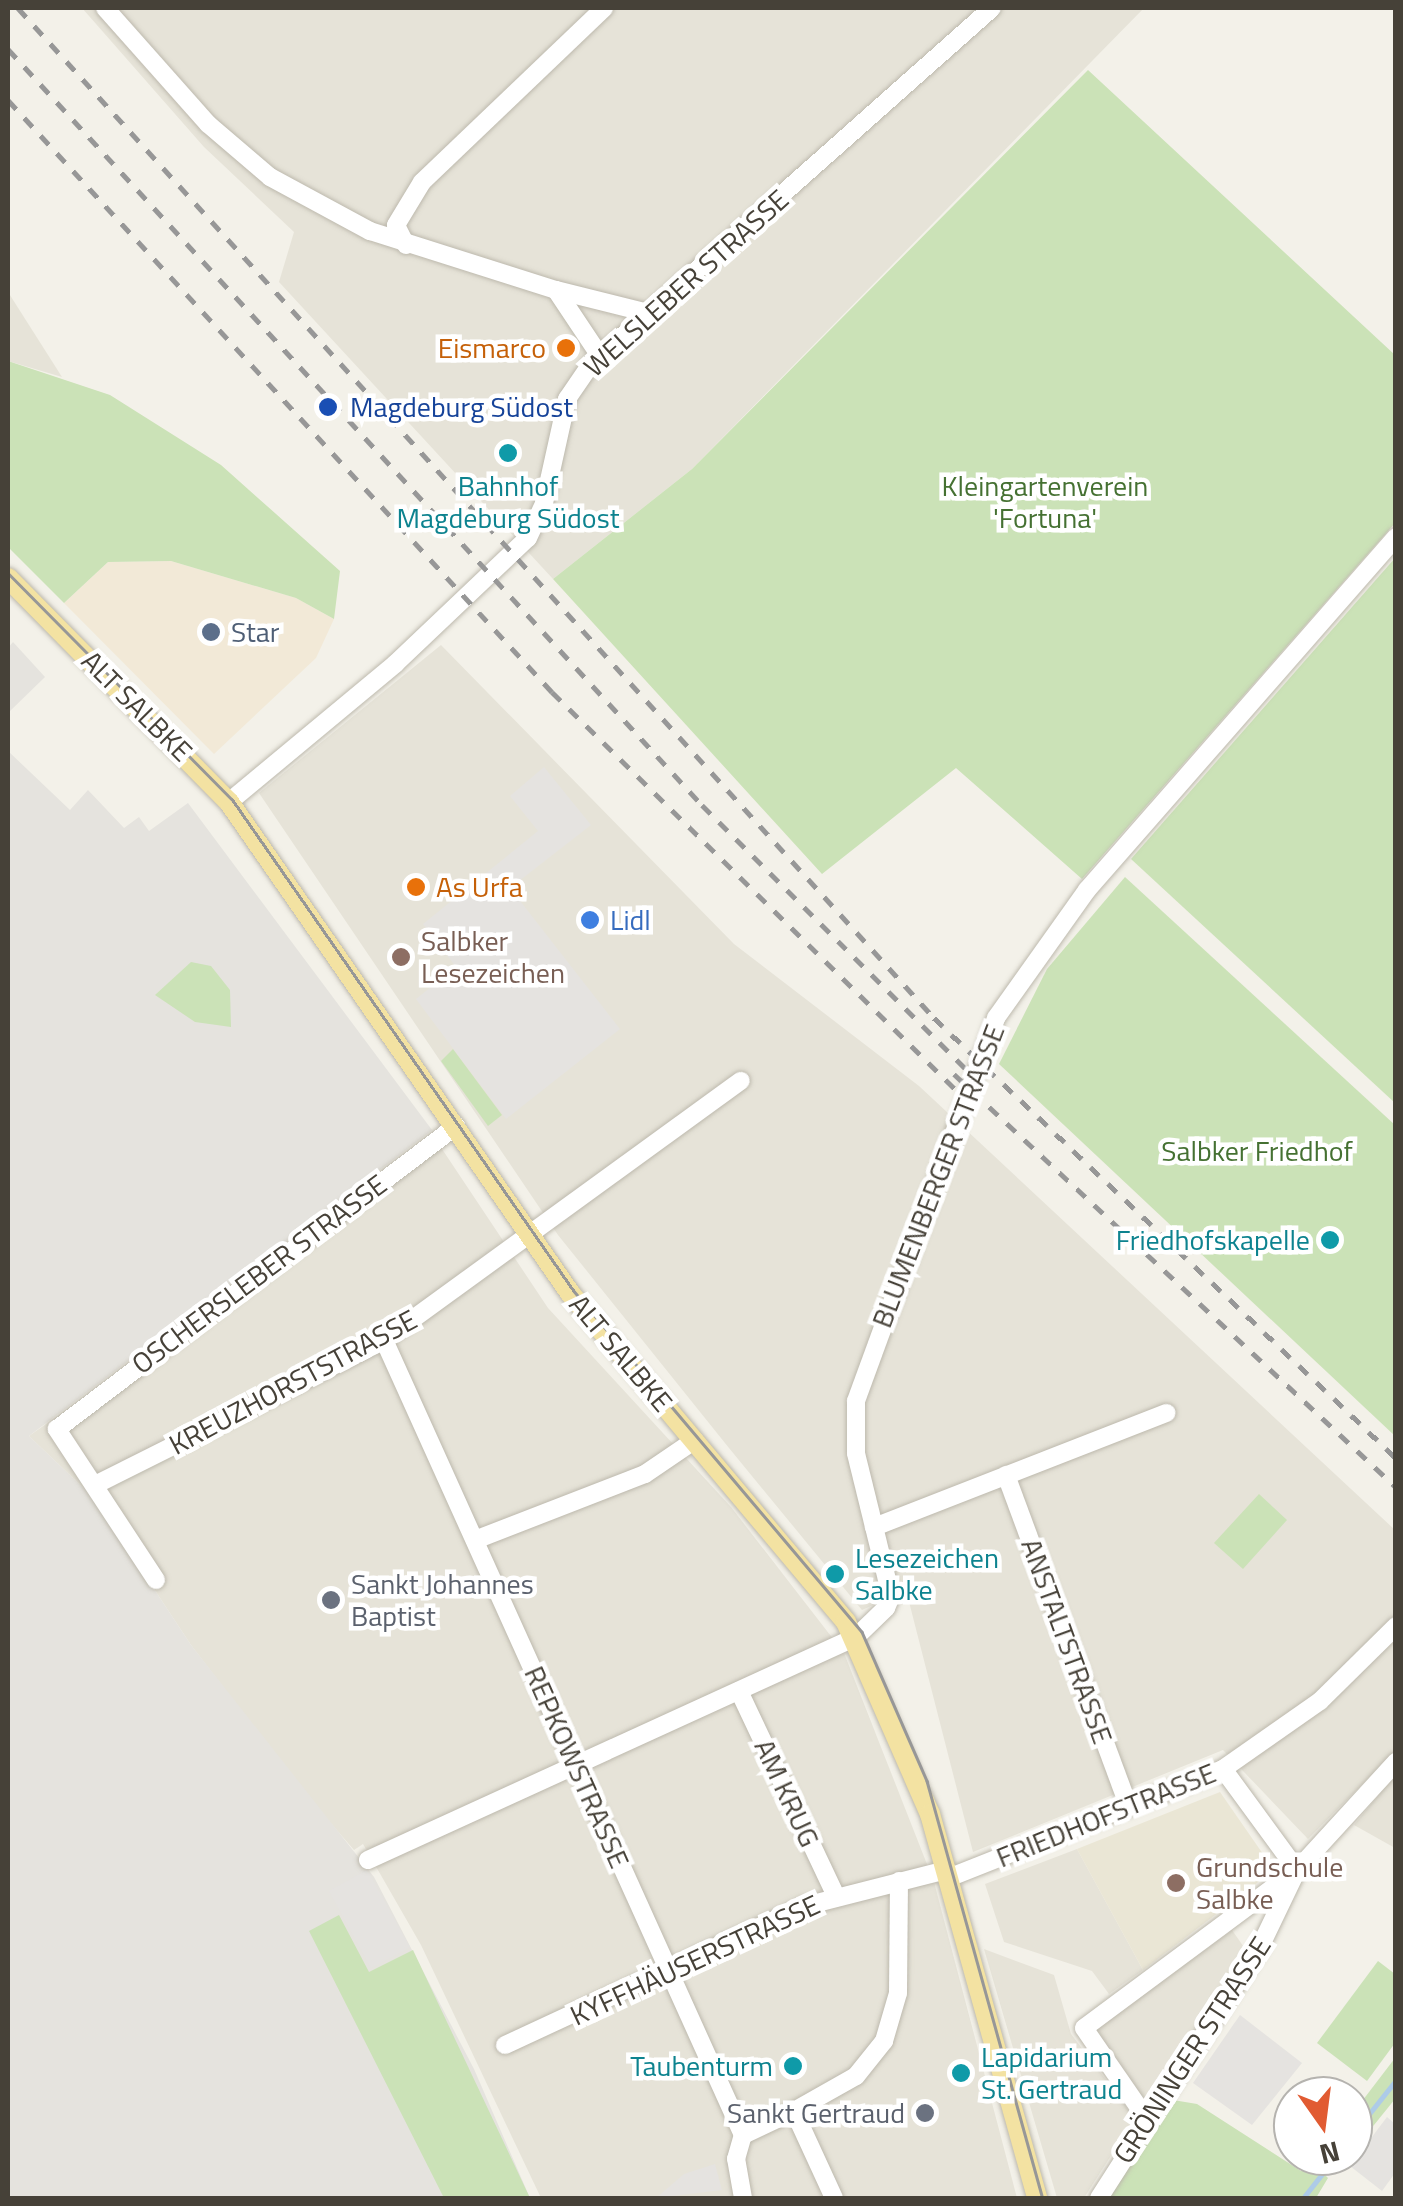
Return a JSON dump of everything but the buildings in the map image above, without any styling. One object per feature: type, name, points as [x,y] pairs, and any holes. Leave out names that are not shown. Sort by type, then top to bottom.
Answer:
[{"type":"main road","name":"ALT SALBKE","points":[[8,578],[229,802],[531,1239],[856,1638],[916,1773],[1037,2198]]},
{"type":"street","points":[[105,8],[208,124],[270,177],[334,216],[406,245],[648,314]]},
{"type":"street","points":[[406,245],[397,222],[430,173],[604,8]]},
{"type":"street","name":"WELSLEBER STRASSE","points":[[229,802],[395,664],[528,538],[544,503],[567,399],[600,356],[992,8]]},
{"type":"street","points":[[556,290],[600,356]]},
{"type":"street","name":"BLUMENBERGER STRASSE","points":[[856,1638],[891,1598],[854,1438],[858,1391],[996,1018],[1065,917],[1396,538]]},
{"type":"street","name":"KREUZHORSTSTRASSE","points":[[100,1483],[384,1340],[531,1239],[742,1081]]},
{"type":"street","name":"OSCHERSLEBER STRASSE","points":[[100,1483],[58,1442],[62,1423],[456,1126]]},
{"type":"street","name":"REPKOWSTRASSE","points":[[384,1340],[743,2134],[736,2159],[742,2198]]},
{"type":"street","points":[[874,1527],[1167,1413]]},
{"type":"street","points":[[475,1540],[645,1474],[694,1440]]},
{"type":"street","name":"ANSTALTSTRASSE","points":[[1006,1475],[1129,1807]]},
{"type":"street","points":[[100,1483],[156,1580]]},
{"type":"street","name":"FRIEDHOFSTRASSE","points":[[947,1874],[1223,1769],[1308,1711],[1396,1626]]},
{"type":"street","points":[[368,1860],[576,1762],[856,1638]]},
{"type":"street","name":"AM KRUG","points":[[739,1691],[836,1896]]},
{"type":"street","name":"GRÖNINGER STRASSE","points":[[1099,2198],[1146,2118],[1260,1947],[1297,1870],[1396,1762]]},
{"type":"street","points":[[1146,2118],[1084,2028],[1297,1870],[1223,1769]]},
{"type":"street","name":"KYFFHÄUSERSTRASSE","points":[[504,2044],[666,1968],[836,1896],[947,1874]]},
{"type":"street","points":[[743,2134],[856,2076],[884,2041],[898,1993],[899,1881]]},
{"type":"street","points":[[794,2111],[834,2198]]},
{"type":"shaded area","points":[[82,8],[1144,8],[692,469],[553,579],[279,282],[294,232],[204,147]]},
{"type":"shaded area","points":[[8,292],[62,377],[8,361]]},
{"type":"shaded area","points":[[171,561],[296,598],[334,619],[316,658],[214,754],[64,603],[108,562]]},
{"type":"shaded area","points":[[13,642],[45,677],[8,713],[8,648]]},
{"type":"shaded area","points":[[441,645],[734,944],[919,1086],[1395,1530],[1395,1751],[1308,1839],[1223,1750],[973,1852],[906,1590],[862,1610],[729,1448],[558,1235],[259,793]]},
{"type":"shaded area","points":[[8,751],[70,810],[88,790],[124,828],[139,817],[149,831],[188,803],[432,1130],[29,1436],[94,1498],[191,1645],[374,1877],[474,2069],[530,2198],[8,2198]]},
{"type":"shaded area","points":[[544,767],[591,825],[510,888],[620,1029],[506,1119],[416,999],[456,967],[423,924],[538,831],[510,796]]},
{"type":"shaded area","points":[[440,1146],[548,1308],[731,1507],[844,1653],[934,1882],[1017,2198],[541,2198],[421,1945],[363,1844],[354,1850],[302,1790],[191,1645],[94,1498],[29,1436]]},
{"type":"shaded area","points":[[1395,1775],[1395,1848],[1354,1825]]},
{"type":"shaded area","name":"Grundschule Salbke","points":[[1220,1792],[1274,1870],[1143,1970],[1077,1849]]},
{"type":"shaded area","points":[[1077,1849],[1143,1970],[1109,1994],[1092,1971],[1004,1942],[985,1884]]},
{"type":"shaded area","points":[[367,1870],[410,1947],[371,1968],[329,1891]]},
{"type":"shaded area","points":[[1232,1930],[1250,1956],[1144,2101],[1094,2031]]},
{"type":"shaded area","points":[[984,1949],[1054,1975],[1071,2034],[1135,2118],[1084,2198],[1057,2198]]},
{"type":"shaded area","points":[[1240,2015],[1302,2063],[1292,2076],[1273,2076],[1273,2099],[1252,2125],[1193,2083]]},
{"type":"shaded area","points":[[1387,2117],[1395,2124],[1395,2173],[1382,2191],[1363,2176],[1373,2176],[1373,2136]]},
{"type":"shaded area","points":[[715,2164],[722,2190],[656,2198],[684,2174]]},
{"type":"green space","name":"Kleingartenverein 'Fortuna'","points":[[1088,70],[1395,355],[1395,523],[1082,879],[956,768],[822,874],[553,579],[692,469]]},
{"type":"green space","points":[[8,361],[110,395],[221,465],[340,571],[334,619],[296,598],[171,561],[108,562],[64,603],[8,547]]},
{"type":"green space","points":[[1395,558],[1395,1103],[1131,859]]},
{"type":"green space","name":"Salbker Friedhof","points":[[1125,877],[1395,1125],[1395,1436],[999,1064],[1047,969]]},
{"type":"green space","points":[[191,962],[211,966],[230,990],[231,1027],[195,1022],[155,995]]},
{"type":"green space","points":[[453,1049],[502,1115],[488,1126],[441,1061]]},
{"type":"green space","points":[[1259,1494],[1287,1520],[1243,1569],[1214,1543]]},
{"type":"green space","points":[[339,1915],[369,1972],[413,1950],[530,2198],[444,2198],[309,1931]]},
{"type":"green space","points":[[1378,1961],[1395,1974],[1395,2043],[1371,2076],[1360,2076],[1317,2043]]},
{"type":"green space","points":[[1395,2058],[1395,2099],[1373,2126],[1373,2087]]},
{"type":"green space","points":[[1173,2100],[1197,2104],[1273,2153],[1273,2176],[1328,2178],[1316,2198],[1109,2198]]},
{"type":"waterway","points":[[1373,2109],[1396,2080]]},
{"type":"waterway","points":[[1303,2198],[1320,2176]]},
{"type":"tram line","points":[[8,573],[232,799],[574,1291],[862,1632],[927,1781],[1043,2198]]},
{"type":"railway","points":[[18,8],[934,1018],[1396,1458]]},
{"type":"railway","points":[[8,49],[702,805],[976,1079]]},
{"type":"railway","points":[[8,100],[552,692],[957,1091]]},
{"type":"railway","points":[[954,1074],[1396,1487]]},
{"type":"place","name":"Eismarco","points":[[566,348]]},
{"type":"place","name":"Magdeburg Südost","points":[[328,407]]},
{"type":"place","name":"Bahnhof Magdeburg Südost","points":[[508,453]]},
{"type":"place","name":"Star","points":[[211,632]]},
{"type":"place","name":"As Urfa","points":[[416,887]]},
{"type":"place","name":"Lidl","points":[[590,920]]},
{"type":"place","name":"Salbker Lesezeichen","points":[[401,957]]},
{"type":"place","name":"Friedhofskapelle","points":[[1330,1240]]},
{"type":"place","name":"Lesezeichen Salbke","points":[[835,1574]]},
{"type":"place","name":"Sankt Johannes Baptist","points":[[331,1600]]},
{"type":"place","name":"Grundschule Salbke","points":[[1176,1883]]},
{"type":"place","name":"Taubenturm","points":[[793,2066]]},
{"type":"place","name":"Lapidarium St. Gertraud","points":[[961,2073]]},
{"type":"place","name":"Sankt Gertraud","points":[[925,2113]]}]
